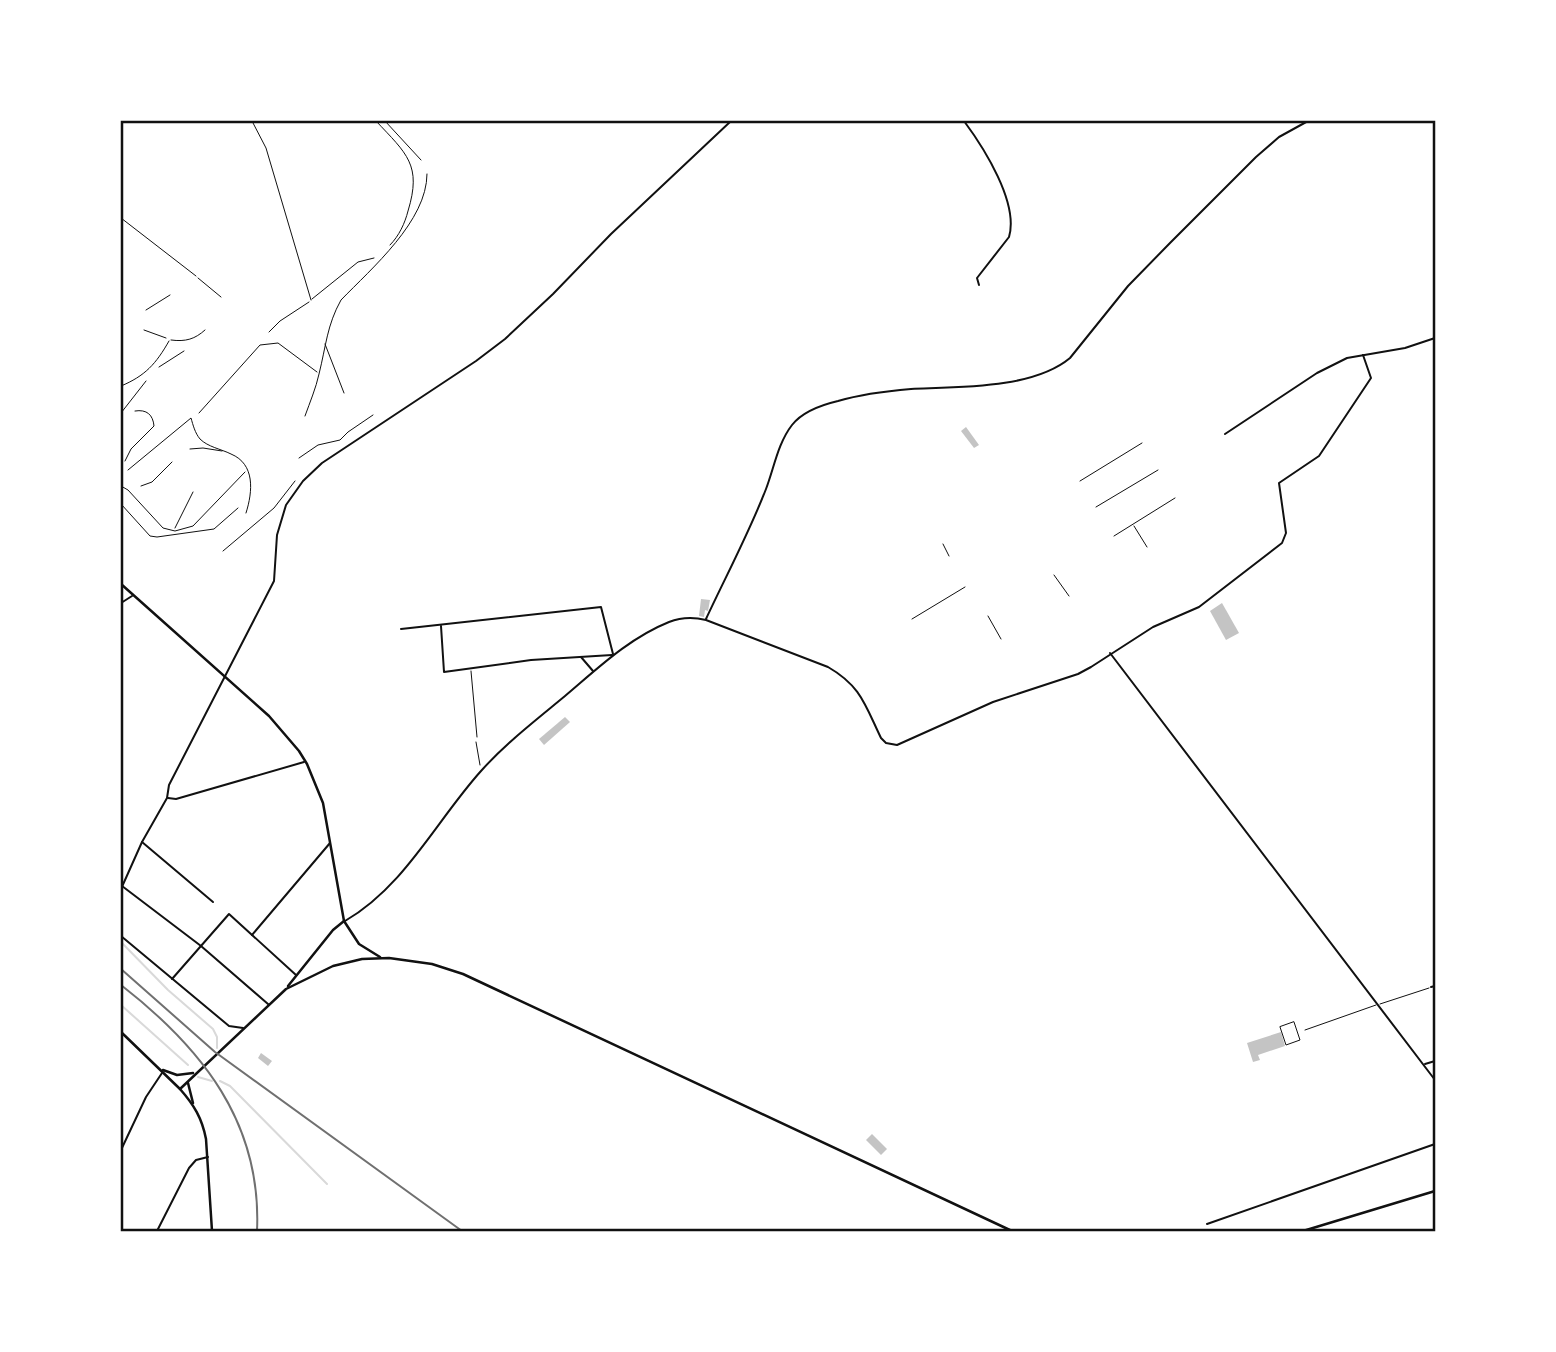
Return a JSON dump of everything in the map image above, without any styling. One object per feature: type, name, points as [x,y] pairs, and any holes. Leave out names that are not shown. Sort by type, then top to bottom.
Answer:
[{"type":"main road","points":[[121,584],[277,725],[305,761],[323,803],[344,921],[359,944],[383,959]]},
{"type":"main road","points":[[180,1089],[286,989],[333,930],[344,921]]},
{"type":"main road","points":[[286,989],[333,966],[362,959],[432,964],[463,974],[1012,1231]]},
{"type":"main road","points":[[121,1032],[194,1106]]},
{"type":"main road","points":[[158,1068],[172,1074],[196,1072]]},
{"type":"main road","points":[[174,1084],[183,1075]]},
{"type":"main road","points":[[189,1080],[188,1088],[203,1124],[208,1157],[212,1231]]},
{"type":"main road","points":[[1303,1231],[1435,1191]]},
{"type":"street","points":[[268,1004],[201,946],[122,887],[142,842],[167,798],[169,785],[274,581],[277,535],[286,505],[303,481],[322,463],[505,339],[731,121]]},
{"type":"street","points":[[964,121],[999,178],[1011,220],[1009,237],[977,278],[979,285]]},
{"type":"street","points":[[705,620],[765,491],[783,439],[802,415],[826,404],[859,395],[910,389],[967,387],[1042,374],[1059,368],[1128,286],[1170,243],[1272,144],[1308,121]]},
{"type":"street","points":[[1225,434],[1317,373],[1347,358],[1405,348],[1435,338]]},
{"type":"street","points":[[344,921],[365,908],[398,876],[481,772],[504,748],[613,655],[668,622],[688,617],[705,620],[828,667],[846,677],[858,689],[881,738],[886,743],[897,745],[993,702],[1078,674],[1153,627],[1199,607],[1282,543],[1286,533],[1279,484],[1315,460],[1330,441],[1371,378],[1363,355]]},
{"type":"street","points":[[1080,481],[1142,443]]},
{"type":"street","points":[[1096,508],[1158,470]]},
{"type":"street","points":[[1114,536],[1175,498]]},
{"type":"street","points":[[1133,524],[1147,547]]},
{"type":"street","points":[[943,544],[949,556]]},
{"type":"street","points":[[1054,575],[1069,596]]},
{"type":"street","points":[[912,619],[965,587]]},
{"type":"street","points":[[121,603],[133,595]]},
{"type":"street","points":[[401,629],[601,607],[613,655]]},
{"type":"street","points":[[988,616],[1002,639]]},
{"type":"street","points":[[441,625],[444,672],[531,660],[613,655]]},
{"type":"street","points":[[1111,653],[1435,1080]]},
{"type":"street","points":[[580,656],[594,672]]},
{"type":"street","points":[[470,668],[477,737]]},
{"type":"street","points":[[167,798],[176,799],[305,761]]},
{"type":"street","points":[[142,842],[213,902]]},
{"type":"street","points":[[252,935],[330,842]]},
{"type":"street","points":[[172,979],[229,914],[297,976]]},
{"type":"street","points":[[121,936],[229,1026],[243,1028]]},
{"type":"street","points":[[1306,1030],[1435,986]]},
{"type":"street","points":[[1294,1022],[1300,1040],[1286,1045],[1280,1027],[1294,1022]]},
{"type":"street","points":[[1424,1065],[1435,1061]]},
{"type":"street","points":[[121,1150],[146,1097],[162,1072]]},
{"type":"street","points":[[1207,1224],[1435,1144]]},
{"type":"street","points":[[157,1231],[189,1168],[196,1160],[208,1157]]},
{"type":"path","points":[[252,121],[270,161],[311,300]]},
{"type":"path","points":[[376,121],[402,149],[414,170],[415,186],[406,219],[390,245]]},
{"type":"path","points":[[385,121],[421,160]]},
{"type":"path","points":[[305,416],[319,374],[328,330],[341,300],[393,248],[426,194],[426,174]]},
{"type":"path","points":[[121,218],[221,297]]},
{"type":"path","points":[[269,332],[358,262],[374,258]]},
{"type":"path","points":[[146,310],[170,295]]},
{"type":"path","points":[[144,330],[166,338]]},
{"type":"path","points":[[121,386],[140,378],[160,357],[170,340],[191,340],[205,330]]},
{"type":"path","points":[[198,413],[260,345],[280,344],[319,374]]},
{"type":"path","points":[[325,344],[344,393]]},
{"type":"path","points":[[159,367],[184,351]]},
{"type":"path","points":[[121,413],[146,381]]},
{"type":"path","points":[[125,461],[131,449],[154,426],[148,412],[135,411]]},
{"type":"path","points":[[299,458],[318,445],[340,440],[373,415]]},
{"type":"path","points":[[128,470],[191,418],[200,439],[240,459],[246,467],[252,483],[247,513]]},
{"type":"path","points":[[190,449],[224,451]]},
{"type":"path","points":[[141,486],[152,482],[172,462]]},
{"type":"path","points":[[121,486],[128,490],[163,528],[175,531],[193,526],[247,471]]},
{"type":"path","points":[[223,551],[274,508],[295,481]]},
{"type":"path","points":[[176,528],[193,492]]},
{"type":"path","points":[[121,504],[150,536],[157,537],[214,529],[238,508]]},
{"type":"path","points":[[477,737],[481,772]]},
{"type":"building","points":[[966,427],[979,445],[974,448],[961,431]]},
{"type":"building","points":[[701,599],[710,600],[704,617],[699,616]]},
{"type":"building","points":[[1222,603],[1239,633],[1226,640],[1210,611]]},
{"type":"building","points":[[565,717],[570,722],[544,745],[539,739]]},
{"type":"building","points":[[1281,1032],[1285,1046],[1258,1055],[1260,1060],[1253,1062],[1247,1043]]},
{"type":"building","points":[[261,1053],[272,1061],[268,1066],[258,1058]]},
{"type":"building","points":[[872,1134],[887,1149],[881,1155],[866,1140]]},
{"type":"waterway","points":[[121,942],[168,990],[213,1029],[217,1037],[217,1048]]},
{"type":"waterway","points":[[121,1005],[188,1065]]},
{"type":"waterway","points":[[198,1077],[212,1081]]},
{"type":"waterway","points":[[220,1081],[230,1086],[327,1184]]},
{"type":"railway","points":[[121,969],[215,1052],[462,1231]]},
{"type":"railway","points":[[121,985],[177,1035],[201,1062],[221,1091],[238,1122],[249,1156],[256,1192],[257,1231]]}]
